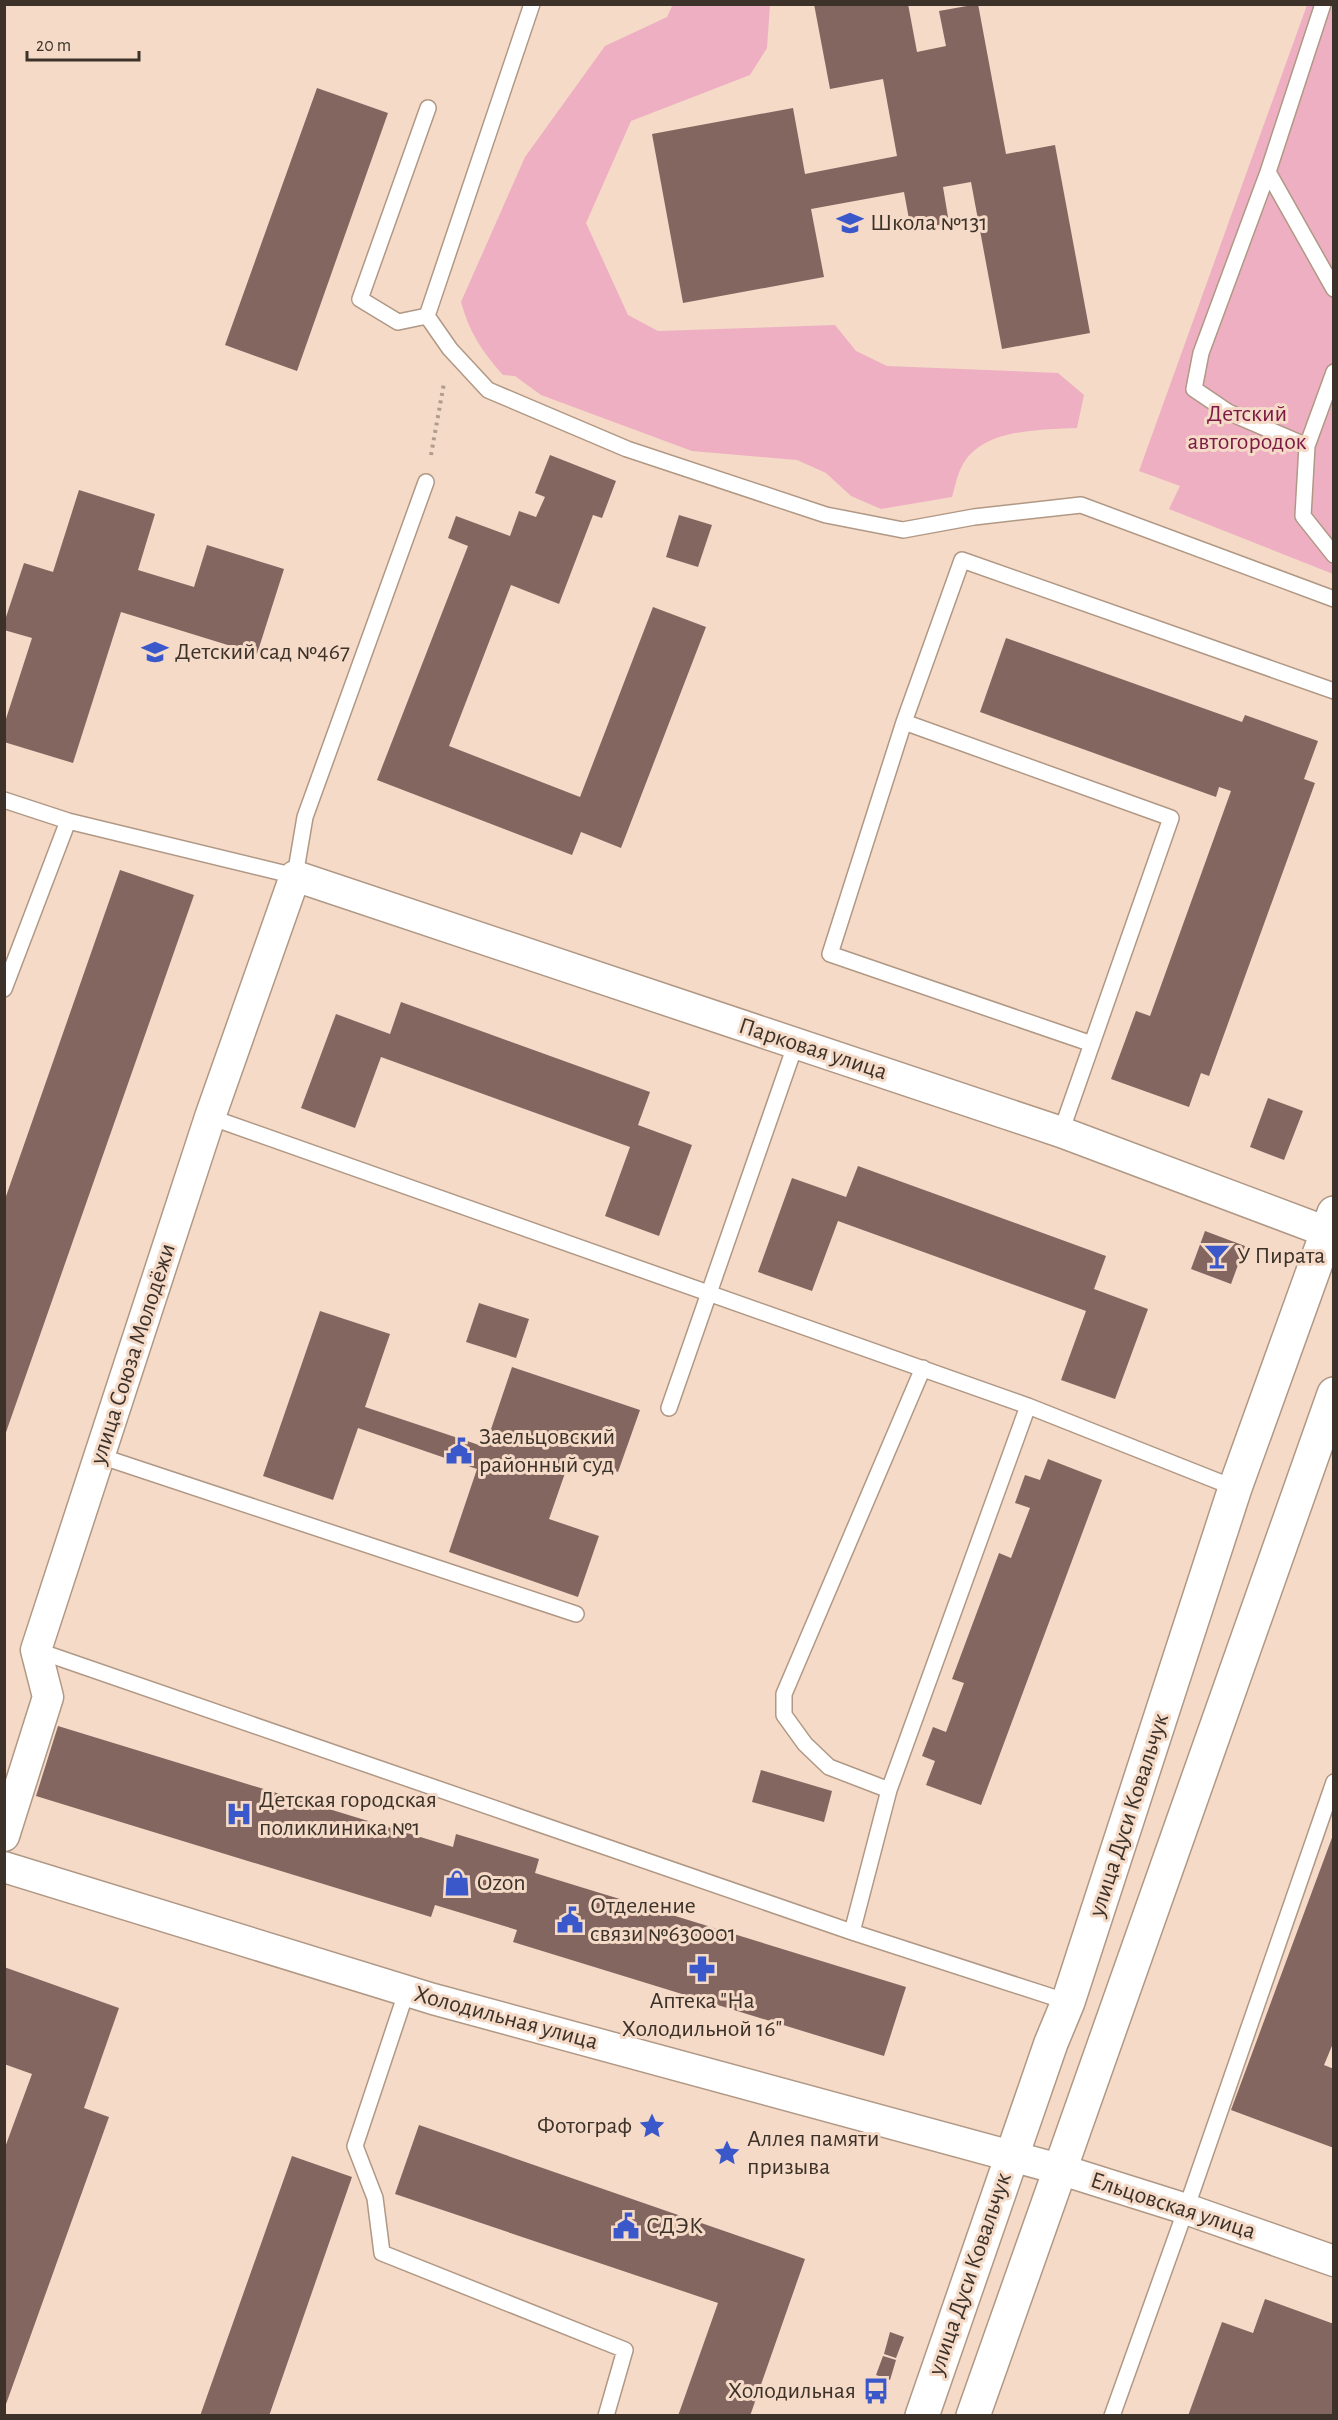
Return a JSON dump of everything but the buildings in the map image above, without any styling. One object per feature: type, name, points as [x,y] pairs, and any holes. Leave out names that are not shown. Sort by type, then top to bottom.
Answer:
[{"type":"main road","name":"улица Дуси Ковальчук","points":[[922,2415],[1011,2156],[1068,2002],[1235,1488],[1330,1222]]},
{"type":"main road","name":"улица Дуси Ковальчук","points":[[973,2415],[1334,1394]]},
{"type":"street","name":"Парковая улица","points":[[295,876],[1330,1222]]},
{"type":"street","name":"улица Союза Молодёжи","points":[[36,1650],[210,1117],[295,876]]},
{"type":"street","points":[[4,1836],[48,1697],[36,1650]]},
{"type":"street","name":"Холодильная улица","points":[[4,1867],[407,1990],[1011,2156]]},
{"type":"street","name":"Ельцовская улица","points":[[1011,2156],[1186,2208],[1334,2261]]},
{"type":"lane","points":[[427,316],[532,4]]},
{"type":"lane","points":[[1307,446],[1228,412],[1194,389],[1201,352],[1268,172],[1323,4]]},
{"type":"lane","points":[[427,316],[398,322],[360,299],[428,108]]},
{"type":"lane","points":[[1268,172],[1333,287]]},
{"type":"lane","points":[[427,316],[450,349],[488,390],[627,449],[826,515],[903,530],[974,517],[1081,505],[1334,599]]},
{"type":"lane","points":[[1334,372],[1307,446],[1303,516],[1334,555]]},
{"type":"lane","points":[[4,800],[68,821],[295,876],[305,817],[426,482]]},
{"type":"lane","points":[[1092,1044],[830,954],[904,722],[962,560],[1334,691]]},
{"type":"lane","points":[[904,722],[1171,818],[1061,1132]]},
{"type":"lane","points":[[4,989],[68,821]]},
{"type":"lane","points":[[669,1408],[796,1043]]},
{"type":"lane","points":[[210,1117],[1028,1406],[1235,1488]]},
{"type":"lane","points":[[889,1790],[829,1767],[804,1744],[784,1715],[784,1694],[923,1368]]},
{"type":"lane","points":[[852,1932],[889,1790],[1028,1406]]},
{"type":"lane","points":[[100,1456],[576,1614]]},
{"type":"lane","points":[[36,1650],[852,1932],[1068,2002]]},
{"type":"lane","points":[[1112,2415],[1334,1782]]},
{"type":"lane","points":[[407,1990],[355,2146],[375,2198],[382,2253],[625,2350],[606,2415]]},
{"type":"path","points":[[426,482],[450,349]]},
{"type":"green space","points":[[673,4],[770,5],[767,48],[750,75],[631,121],[586,223],[628,315],[658,331],[835,325],[856,351],[887,366],[1058,373],[1084,395],[1077,428],[1030,431],[997,438],[983,444],[971,454],[960,470],[952,497],[881,509],[851,496],[826,473],[797,460],[692,451],[541,395],[515,376],[503,375],[478,342],[461,302],[525,157],[605,46],[667,17]]},
{"type":"green space","name":"Детский автогородок","points":[[1307,5],[1333,5],[1333,574],[1169,509],[1180,486],[1139,471]]},
{"type":"place","name":"Школа №131","points":[[850,223]]},
{"type":"place","name":"Детский сад №467","points":[[155,652]]},
{"type":"place","name":"У Пирата","points":[[1217,1256]]},
{"type":"place","name":"Заельцовский районный суд","points":[[459,1451]]},
{"type":"place","name":"Детская городская поликлиника №1","points":[[239,1814]]},
{"type":"place","name":"Ozon","points":[[457,1883]]},
{"type":"place","name":"Отделение связи №630001","points":[[570,1920]]},
{"type":"place","name":"Аптека \"На Холодильной 16\"","points":[[702,1969]]},
{"type":"place","name":"Фотограф","points":[[652,2126]]},
{"type":"place","name":"Аллея памяти призыва","points":[[727,2153]]},
{"type":"place","name":"СДЭК","points":[[626,2226]]},
{"type":"place","name":"Холодильная","points":[[876,2391]]}]
